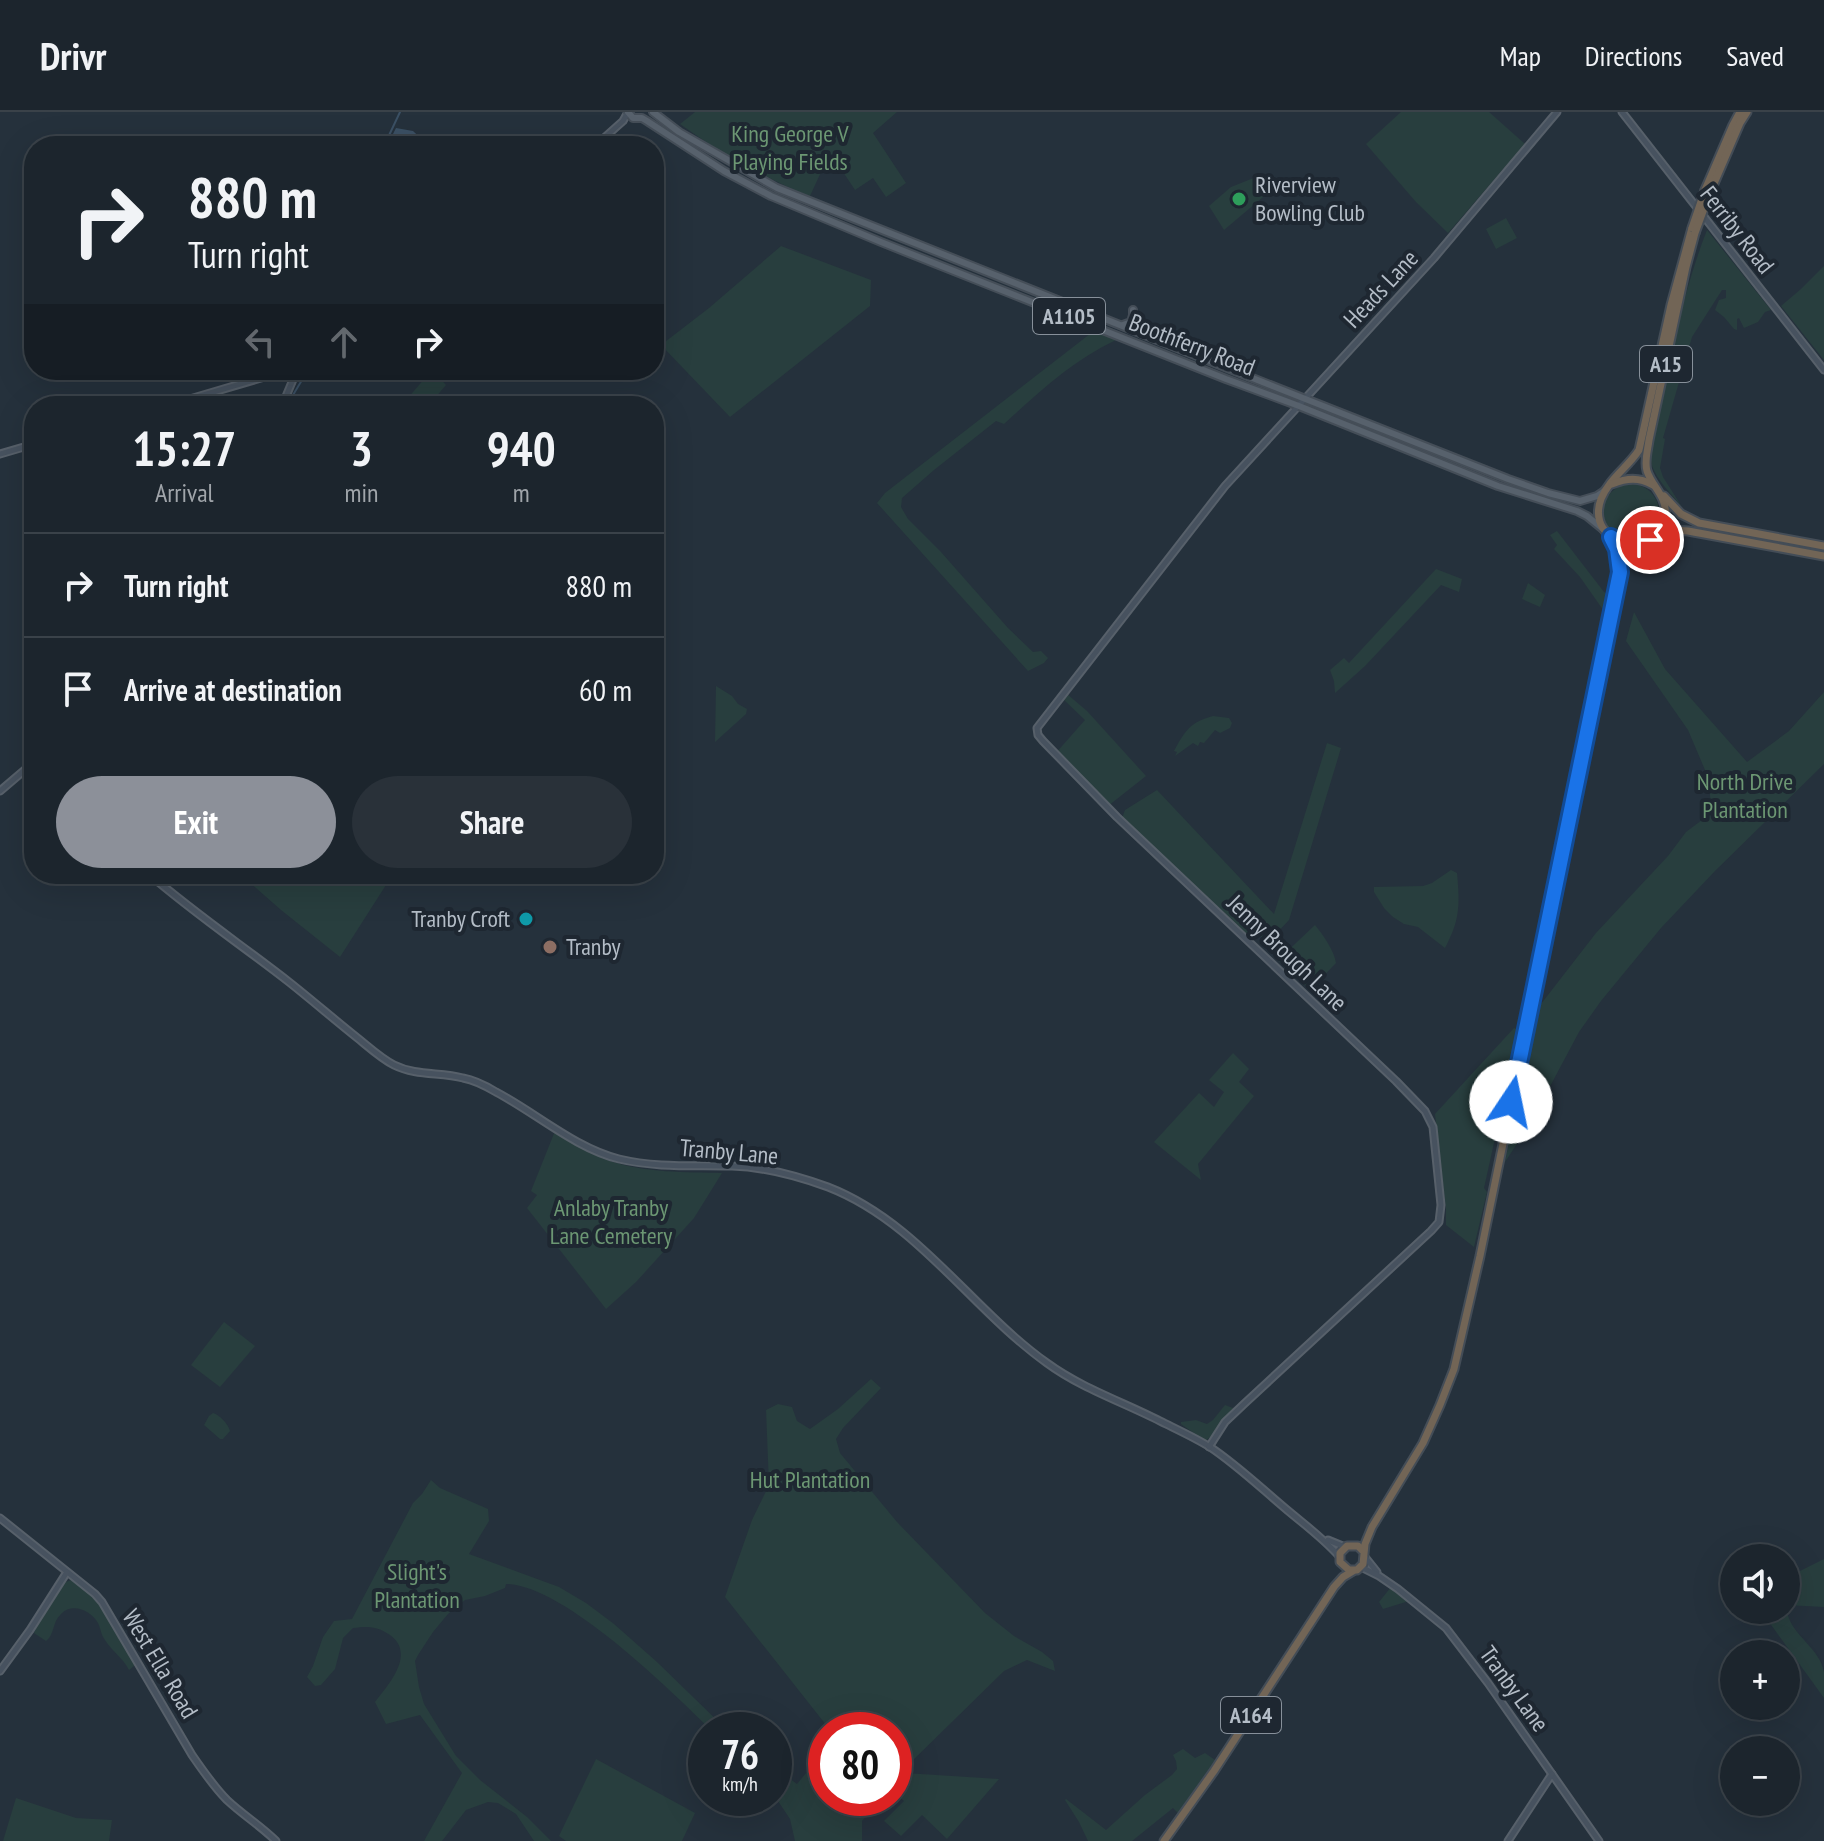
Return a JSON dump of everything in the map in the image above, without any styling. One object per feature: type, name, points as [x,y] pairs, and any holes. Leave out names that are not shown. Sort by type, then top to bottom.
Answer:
[{"type":"highway","points":[[1694,230],[1740,112]]},
{"type":"highway","points":[[1707,192],[1747,112]]},
{"type":"highway","name":"A15","points":[[1658,489],[1646,467],[1649,440],[1694,230]]},
{"type":"highway","name":"A15","points":[[1608,488],[1639,450],[1671,305],[1694,230]]},
{"type":"highway","points":[[1824,546],[1699,523],[1681,514],[1658,489],[1638,479],[1629,479],[1608,488],[1599,507],[1599,516],[1608,534],[1625,544],[1640,544],[1671,530],[1688,531],[1824,556]]},
{"type":"highway","points":[[1655,536],[1665,516],[1665,505],[1658,489]]},
{"type":"highway","name":"A164","points":[[1608,534],[1617,549],[1620,572]]},
{"type":"highway","name":"A164","points":[[1164,1841],[1214,1771],[1334,1587],[1357,1569],[1365,1555],[1365,1544],[1372,1527],[1423,1443],[1454,1369],[1480,1256],[1620,572],[1628,556],[1640,544]]},
{"type":"highway","name":"A164","points":[[1334,1587],[1340,1559],[1348,1546],[1372,1527]]},
{"type":"highway","points":[[1348,1546],[1358,1546],[1365,1555]]},
{"type":"highway","points":[[1340,1559],[1345,1569],[1357,1569]]},
{"type":"main road","points":[[629,114],[642,118],[651,112]]},
{"type":"main road","name":"Boothferry Road","points":[[651,112],[679,132],[777,188],[1508,479],[1580,501],[1597,496],[1608,488]]},
{"type":"main road","name":"Boothferry Road","points":[[642,118],[724,171],[771,196],[1498,486],[1577,511],[1608,534]]},
{"type":"main road","points":[[1119,325],[1131,322],[1133,310]]},
{"type":"street","name":"Heads Lane","points":[[1225,486],[1434,258],[1557,112]]},
{"type":"street","name":"Ferriby Road","points":[[1622,112],[1824,370]]},
{"type":"street","points":[[606,136],[629,114]]},
{"type":"street","points":[[200,396],[254,380]]},
{"type":"street","points":[[0,454],[24,447]]},
{"type":"street","name":"Jenny Brough Lane","points":[[1209,1447],[1225,1422],[1431,1231],[1439,1222],[1441,1205],[1433,1127],[1425,1111],[1117,817],[1038,735],[1037,728],[1043,718],[1225,486]]},
{"type":"street","points":[[0,791],[24,771]]},
{"type":"street","name":"Tranby Lane","points":[[161,884],[392,1065],[413,1072],[471,1080],[584,1144],[616,1158],[650,1164],[763,1169],[802,1178],[852,1198],[877,1212],[949,1274],[1029,1350],[1072,1378],[1209,1447],[1323,1538],[1340,1559]]},
{"type":"street","name":"West Ella Road","points":[[0,1518],[102,1602],[208,1777],[228,1801],[276,1841]]},
{"type":"street","name":"Tranby Lane","points":[[1323,1538],[1348,1546]]},
{"type":"street","name":"Tranby Lane","points":[[1365,1555],[1379,1576],[1446,1628],[1599,1841]]},
{"type":"street","name":"Tranby Lane","points":[[1357,1569],[1379,1576]]},
{"type":"street","points":[[0,1671],[67,1572]]},
{"type":"street","points":[[1508,1841],[1552,1774]]},
{"type":"green space","name":"King George V Playing Fields","points":[[695,112],[897,112],[873,133],[906,183],[886,197],[873,178],[855,190],[837,163],[833,164],[827,159],[810,196],[743,164],[680,124]]},
{"type":"green space","points":[[1401,112],[1489,112],[1525,144],[1448,233],[1416,202],[1366,144]]},
{"type":"green space","name":"Riverview Bowling Club","points":[[1256,177],[1269,192],[1224,230],[1209,206],[1231,187]]},
{"type":"green space","points":[[1506,218],[1517,238],[1496,249],[1486,229]]},
{"type":"green space","points":[[1707,230],[1771,310],[1765,312],[1758,322],[1744,328],[1737,319],[1737,330],[1734,329],[1715,310],[1719,300],[1726,298],[1726,290],[1722,290],[1692,337],[1663,438],[1660,468],[1682,507],[1655,473],[1651,455],[1679,319]]},
{"type":"green space","points":[[781,246],[871,280],[870,306],[730,417],[664,348],[664,343]]},
{"type":"green space","points":[[1824,266],[1824,360],[1781,306]]},
{"type":"green space","points":[[1095,330],[1116,340],[1071,367],[1004,424],[996,421],[902,498],[901,507],[908,519],[1008,628],[1033,652],[1041,651],[1048,658],[1028,671],[877,503],[885,493]]},
{"type":"green space","points":[[423,380],[441,380],[446,385],[437,396],[410,396]]},
{"type":"green space","points":[[1631,484],[1651,492],[1659,512],[1651,532],[1631,540],[1611,532],[1603,512],[1611,492]]},
{"type":"green space","points":[[1557,531],[1609,595],[1606,614],[1580,577],[1554,549],[1557,545],[1550,535]]},
{"type":"green space","points":[[1436,569],[1462,579],[1459,592],[1441,585],[1365,666],[1335,693],[1330,670],[1344,658],[1349,663]]},
{"type":"green space","points":[[1528,583],[1545,595],[1540,607],[1522,599]]},
{"type":"green space","name":"North Drive Plantation","points":[[1634,612],[1665,669],[1747,762],[1789,731],[1824,692],[1824,764],[1661,928],[1601,1001],[1579,1032],[1530,1124],[1505,1162],[1534,1013],[1596,933],[1668,856],[1686,832],[1702,820],[1711,805],[1708,777],[1688,730],[1626,641]]},
{"type":"green space","points":[[716,686],[747,709],[746,714],[715,742]]},
{"type":"green space","points":[[1067,694],[1087,711],[1146,776],[1108,806],[1055,754],[1085,720],[1063,699]]},
{"type":"green space","points":[[1213,716],[1229,718],[1232,723],[1230,728],[1220,733],[1215,730],[1204,743],[1200,742],[1198,746],[1193,743],[1175,756],[1177,752],[1174,751],[1189,728]]},
{"type":"green space","points":[[1327,743],[1341,748],[1289,920],[1273,937],[1249,937],[1122,818],[1125,810],[1157,790],[1274,914]]},
{"type":"green space","points":[[1451,870],[1457,873],[1458,903],[1454,929],[1445,948],[1418,927],[1404,924],[1393,917],[1374,892],[1374,887],[1423,886]]},
{"type":"green space","points":[[251,884],[387,884],[340,957]]},
{"type":"green space","points":[[1315,925],[1331,948],[1336,963],[1310,990],[1278,960]]},
{"type":"green space","points":[[1514,1028],[1519,1030],[1474,1247],[1446,1225],[1435,1114]]},
{"type":"green space","points":[[1233,1053],[1249,1069],[1239,1082],[1254,1096],[1198,1164],[1201,1180],[1154,1142],[1199,1093],[1214,1107],[1224,1092],[1209,1080]]},
{"type":"green space","name":"Anlaby Tranby Lane Cemetery","points":[[555,1131],[596,1155],[624,1165],[666,1171],[722,1173],[694,1218],[636,1282],[606,1309],[527,1208],[537,1195],[531,1191]]},
{"type":"green space","points":[[224,1322],[255,1346],[220,1387],[191,1365]]},
{"type":"green space","name":"Hut Plantation","points":[[871,1379],[881,1388],[836,1439],[840,1453],[897,1522],[985,1613],[1053,1661],[1055,1671],[1027,1660],[1004,1671],[912,1761],[912,1712],[816,1712],[725,1597],[752,1520],[769,1485],[766,1410],[778,1404],[792,1407],[797,1421],[810,1429]]},
{"type":"green space","points":[[1225,1405],[1234,1410],[1205,1441],[1181,1424],[1196,1420],[1207,1424]]},
{"type":"green space","points":[[213,1413],[229,1428],[223,1439],[204,1425]]},
{"type":"green space","name":"Slight's Plantation","points":[[431,1480],[440,1488],[488,1509],[489,1521],[469,1554],[559,1587],[586,1603],[657,1662],[708,1712],[693,1712],[643,1666],[586,1620],[530,1589],[506,1584],[505,1588],[485,1596],[465,1600],[433,1632],[415,1661],[424,1704],[456,1756],[551,1841],[534,1841],[516,1814],[498,1803],[488,1802],[466,1810],[442,1841],[424,1841],[462,1773],[420,1715],[386,1724],[375,1702],[398,1669],[401,1651],[390,1635],[377,1628],[353,1628],[343,1638],[335,1669],[321,1685],[315,1686],[307,1677],[323,1637],[334,1621],[352,1619],[413,1503]]},
{"type":"green space","points":[[1824,1559],[1824,1607],[1800,1606],[1800,1571]]},
{"type":"green space","points":[[71,1580],[99,1603],[135,1664],[129,1670],[104,1638],[95,1619],[76,1608],[61,1614],[46,1641],[34,1633],[63,1586]]},
{"type":"green space","points":[[1391,1587],[1409,1601],[1383,1609],[1379,1602]]},
{"type":"green space","points":[[1770,1624],[1792,1624],[1817,1656],[1824,1672],[1824,1698],[1800,1665],[1800,1640],[1782,1640]]},
{"type":"green space","points":[[1183,1749],[1195,1758],[1205,1753],[1215,1760],[1178,1813],[1173,1808],[1132,1841],[1088,1841],[1066,1799],[1106,1830],[1172,1775],[1177,1769],[1173,1755]]},
{"type":"green space","points":[[596,1759],[688,1809],[688,1816],[694,1816],[682,1841],[566,1841],[559,1836]]},
{"type":"green space","points":[[808,1771],[808,1816],[866,1816],[862,1821],[862,1841],[795,1841],[788,1816],[792,1816],[792,1780],[797,1784]]},
{"type":"green space","points":[[912,1773],[999,1779],[947,1839],[922,1815],[901,1836],[884,1821],[889,1816],[912,1816]]},
{"type":"green space","points":[[16,1798],[76,1818],[112,1820],[109,1841],[3,1841]]},
{"type":"water","points":[[396,128],[413,131],[418,136],[392,136]]},
{"type":"waterway","points":[[389,136],[400,112]]},
{"type":"waterway","points":[[293,396],[302,380]]},
{"type":"place","name":"Riverview Bowling Club","points":[[1239,199]]},
{"type":"place","name":"Tranby Croft","points":[[526,919]]},
{"type":"place","name":"Tranby","points":[[550,947]]},
{"type":"route","points":[[1511,1102],[1620,572],[1617,549],[1611,537],[1632,545],[1650,540]]}]
